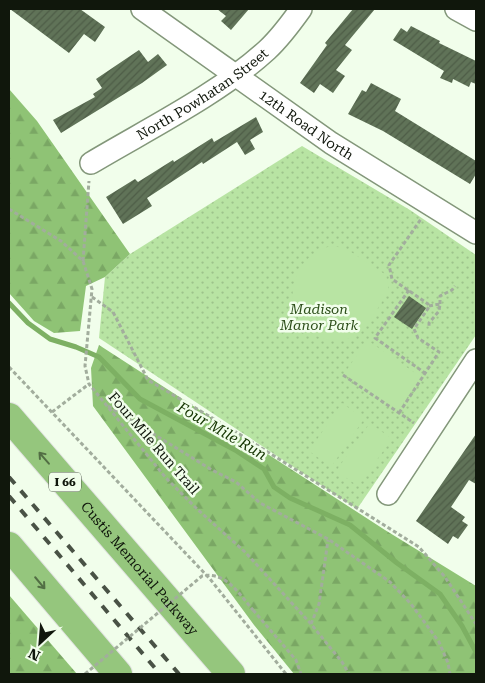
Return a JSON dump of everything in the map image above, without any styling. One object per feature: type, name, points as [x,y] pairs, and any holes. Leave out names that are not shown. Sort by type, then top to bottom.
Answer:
[{"type":"highway","name":"Custis Memorial Parkway","points":[[9,417],[232,674]]},
{"type":"highway","points":[[9,546],[118,674]]},
{"type":"street","name":"12th Road North","points":[[142,9],[331,144],[476,232]]},
{"type":"street","name":"North Powhatan Street","points":[[91,163],[234,76],[268,49],[286,30],[301,9]]},
{"type":"street","points":[[456,9],[476,20]]},
{"type":"street","points":[[388,494],[476,360]]},
{"type":"path","points":[[83,261],[91,163]]},
{"type":"path","name":"Four Mile Run Trail","points":[[9,209],[61,241],[83,261],[92,289],[90,328],[85,366],[89,384],[166,478],[245,552],[311,624],[342,662],[349,674]]},
{"type":"path","points":[[421,218],[389,265],[392,279],[428,304],[428,306]]},
{"type":"path","points":[[429,328],[429,323],[439,311],[440,296],[452,290],[455,286]]},
{"type":"path","points":[[409,290],[375,338],[425,373]]},
{"type":"path","points":[[92,296],[113,312],[148,380],[236,432],[420,548],[445,577],[476,624]]},
{"type":"path","points":[[428,306],[440,304]]},
{"type":"path","points":[[399,413],[439,352],[418,338],[414,328],[428,306]]},
{"type":"path","points":[[9,367],[210,579],[286,674]]},
{"type":"path","points":[[343,375],[414,423]]},
{"type":"path","points":[[52,412],[89,384]]},
{"type":"path","points":[[103,403],[212,470],[236,482],[268,508],[328,539],[390,582],[411,604],[439,642],[450,674]]},
{"type":"path","points":[[311,624],[319,604],[328,539]]},
{"type":"path","points":[[85,674],[202,576],[215,575],[222,577],[229,583],[253,610],[296,660],[301,674]]},
{"type":"green space","points":[[9,89],[37,121],[130,254],[105,277],[86,286],[80,331],[54,333],[34,321],[9,293]]},
{"type":"green space","name":"Madison Manor Park","points":[[302,146],[410,210],[476,255],[476,335],[357,509],[99,338],[105,277],[130,254]]},
{"type":"green space","points":[[331,246],[345,248],[386,275],[389,291],[362,332],[350,338],[336,340],[318,337],[305,327],[296,314],[293,299],[294,282],[301,267],[313,254]]},
{"type":"green space","points":[[367,340],[421,377],[398,411],[344,374]]},
{"type":"green space","points":[[99,345],[385,530],[476,586],[476,674],[294,674],[254,625],[93,406],[91,368]]},
{"type":"green space","points":[[342,403],[364,419],[331,467],[309,451]]},
{"type":"green space","points":[[370,423],[392,439],[358,486],[336,471]]},
{"type":"green space","points":[[9,595],[77,674],[9,674]]},
{"type":"building","points":[[10,9],[80,9],[105,27],[95,42],[84,34],[69,53]]},
{"type":"building","points":[[217,9],[249,9],[231,30],[221,21],[226,16]]},
{"type":"building","points":[[353,9],[375,9],[345,45],[352,50],[336,70],[345,76],[333,93],[320,84],[314,93],[300,83],[327,45],[325,43]]},
{"type":"building","points":[[411,26],[440,41],[439,43],[476,61],[476,84],[471,82],[469,87],[453,79],[452,83],[440,78],[444,71],[393,40],[401,28],[407,32]]},
{"type":"building","points":[[139,50],[148,62],[158,54],[167,65],[142,83],[61,133],[53,120],[95,97],[93,94],[102,88],[96,79]]},
{"type":"building","points":[[371,83],[401,99],[395,111],[476,161],[476,174],[470,184],[383,131],[348,114],[362,90],[366,92]]},
{"type":"building","points":[[256,117],[263,132],[250,140],[255,149],[245,155],[237,142],[203,164],[202,162],[147,198],[152,206],[123,224],[106,197],[135,179],[138,182],[173,160],[174,162],[212,138],[214,142]]},
{"type":"building","points":[[409,296],[426,308],[412,329],[394,317]]},
{"type":"building","points":[[476,434],[476,484],[469,480],[451,507],[465,517],[462,521],[468,525],[458,539],[453,536],[448,544],[416,521]]},
{"type":"waterway","name":"Four Mile Run","points":[[9,303],[28,323],[50,339],[99,357],[140,399],[235,450],[264,469],[274,487],[290,498],[350,525],[397,563],[440,594],[462,626],[476,652]]},
{"type":"railway","points":[[9,477],[179,674]]},
{"type":"railway","points":[[9,496],[160,674]]}]
